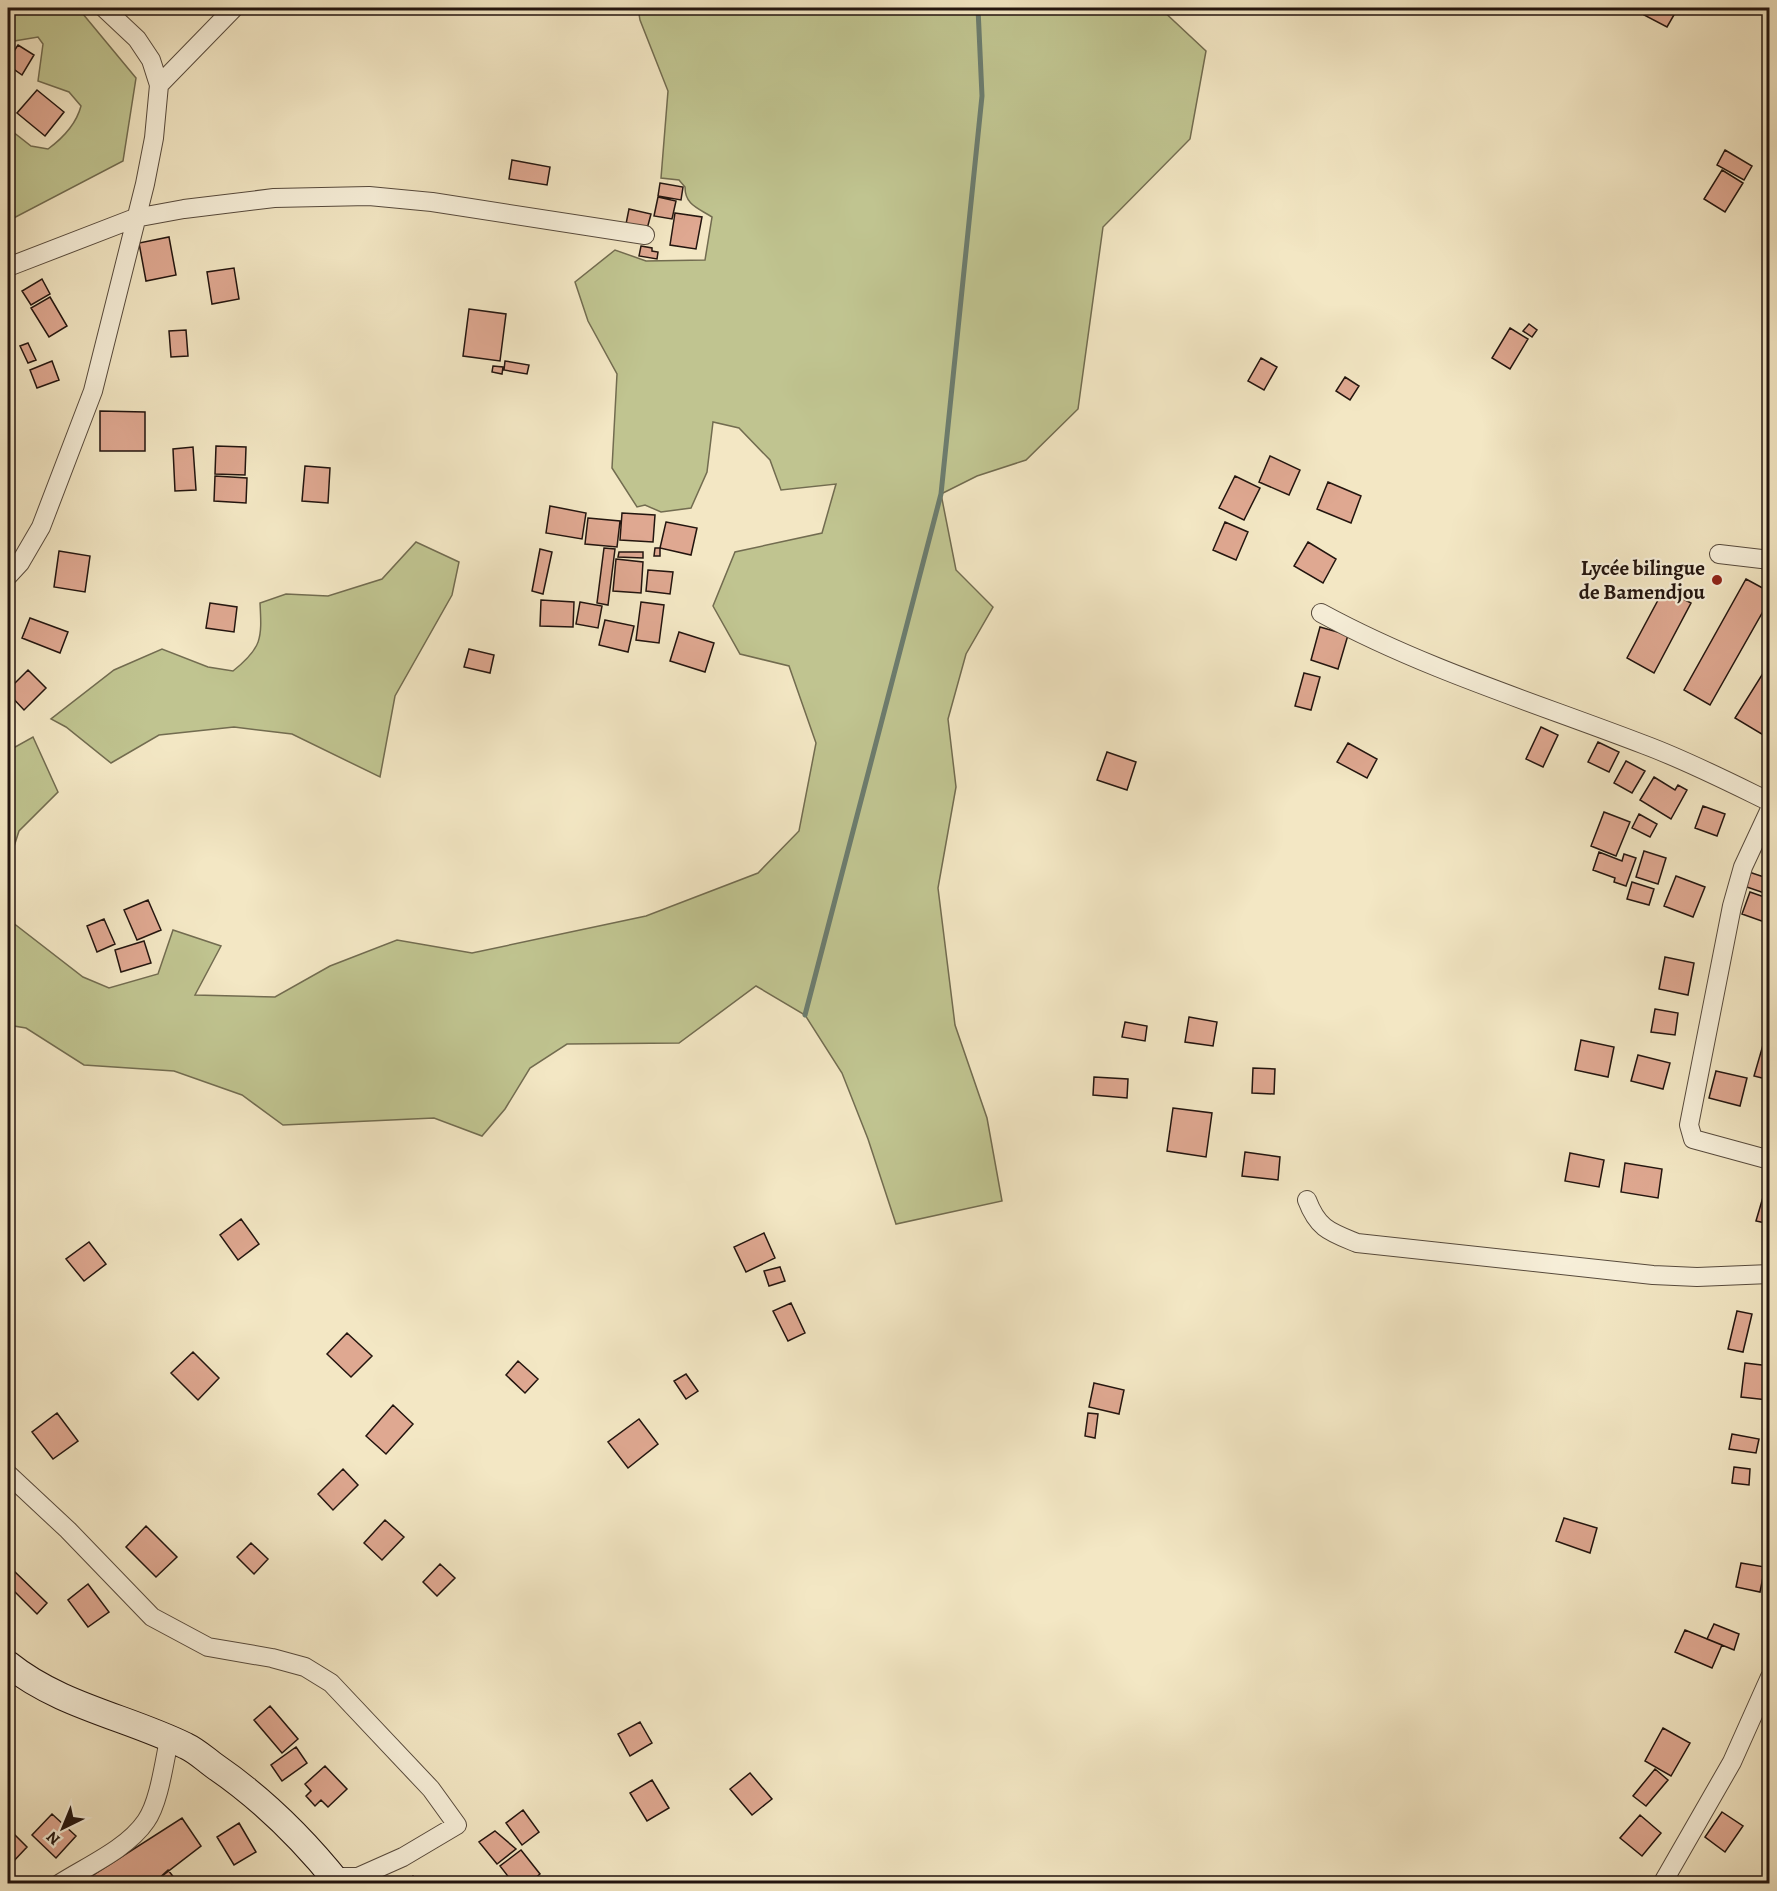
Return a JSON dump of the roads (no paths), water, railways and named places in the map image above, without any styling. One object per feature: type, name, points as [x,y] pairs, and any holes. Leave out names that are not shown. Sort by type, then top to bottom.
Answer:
[{"type":"main road","points":[[8,1664],[23,1676],[82,1707],[126,1721],[186,1746],[239,1783],[299,1835],[336,1880]]},
{"type":"street","points":[[8,576],[20,562],[41,527],[93,391],[154,138],[159,85],[151,60],[137,39],[104,8]]},
{"type":"street","points":[[159,85],[234,8]]},
{"type":"street","points":[[8,267],[135,219],[184,208],[274,198],[369,196],[432,202],[645,235]]},
{"type":"street","points":[[1719,554],[1770,560]]},
{"type":"street","points":[[1321,613],[1367,638],[1470,682],[1648,746],[1770,802]]},
{"type":"street","points":[[1770,809],[1743,867],[1732,906],[1689,1132],[1693,1139],[1770,1160]]},
{"type":"street","points":[[1307,1200],[1313,1217],[1326,1230],[1357,1243],[1653,1275],[1770,1274]]},
{"type":"street","points":[[8,1474],[68,1530],[152,1617],[208,1647],[272,1658],[305,1667],[331,1683],[431,1789],[457,1825],[403,1857],[358,1877],[336,1880]]},
{"type":"street","points":[[1662,1884],[1732,1762],[1770,1677]]},
{"type":"street","points":[[59,1884],[129,1838],[147,1820],[158,1788],[169,1740]]},
{"type":"waterway","points":[[805,1015],[941,494],[982,96],[978,8]]},
{"type":"place","name":"Lycée bilingue de Bamendjou","points":[[1717,580]]}]
